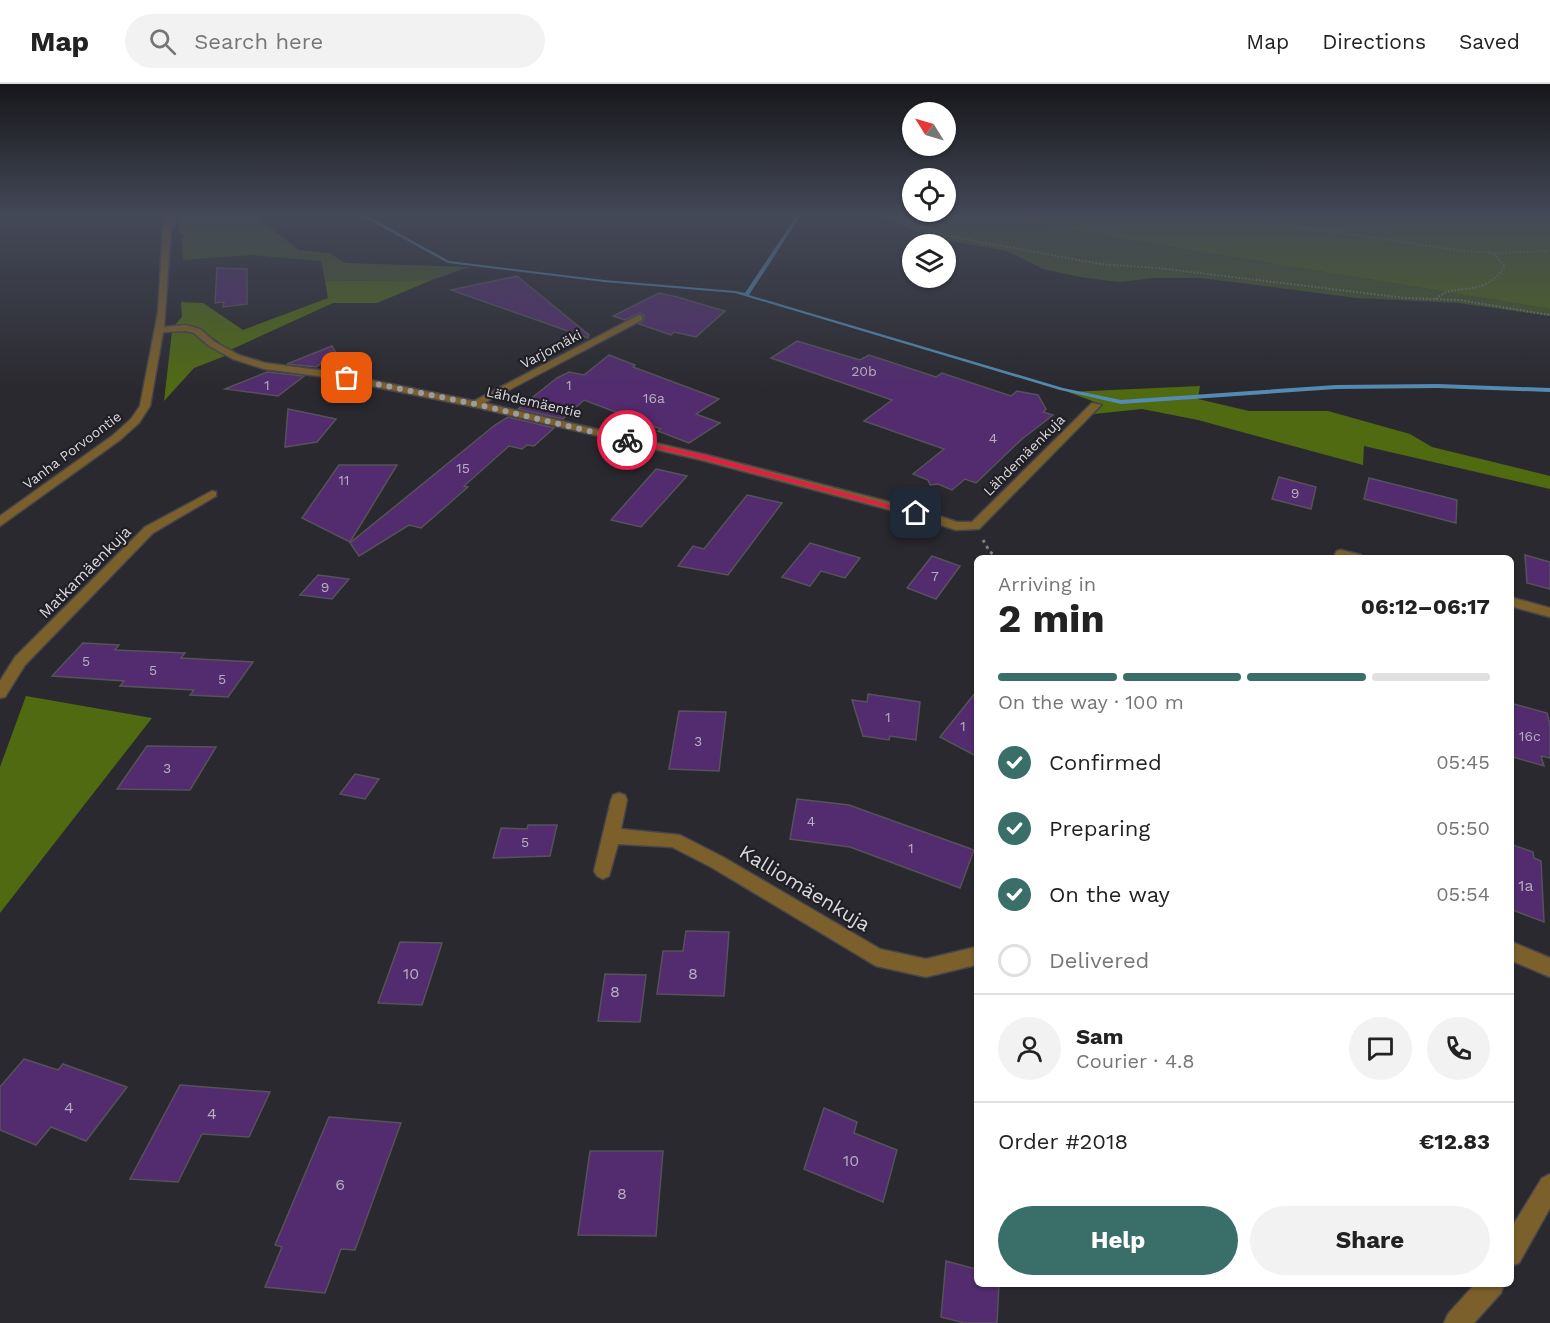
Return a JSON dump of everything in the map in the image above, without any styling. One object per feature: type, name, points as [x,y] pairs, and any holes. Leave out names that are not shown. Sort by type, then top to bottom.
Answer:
[{"type":"street","name":"Vanha Porvoontie","points":[[0,522],[107,445],[135,421],[145,406],[160,330],[166,273]]},
{"type":"street","name":"Varjomäki","points":[[475,404],[639,318]]},
{"type":"street","name":"Lähdemäentie","points":[[160,330],[186,328],[197,331],[212,344],[237,357],[264,366],[326,374],[475,404],[703,457],[916,513],[956,526],[975,526]]},
{"type":"street","name":"Lähdemäenkuja","points":[[975,526],[1096,405]]},
{"type":"street","name":"Matkamäenkuja","points":[[0,693],[21,661],[149,530],[212,494]]},
{"type":"street","points":[[1341,554],[1345,555]]},
{"type":"street","points":[[1514,603],[1550,613]]},
{"type":"street","points":[[603,871],[619,801]]},
{"type":"street","name":"Kalliomäenkuja","points":[[611,836],[674,840],[717,862],[876,957],[926,968],[974,956]]},
{"type":"street","points":[[1514,952],[1550,968]]},
{"type":"street","points":[[1514,1247],[1550,1186]]},
{"type":"street","points":[[1457,1323],[1489,1287]]},
{"type":"path","points":[[1187,273],[1436,300],[1459,300],[1550,315]]},
{"type":"path","points":[[1436,300],[1443,292],[1480,288],[1497,278],[1500,273]]},
{"type":"green space","points":[[323,273],[452,273],[432,280],[325,281]]},
{"type":"green space","points":[[1061,273],[1329,273],[1550,309],[1550,316],[1458,303],[1357,298],[1201,278],[1154,278],[1119,282]]},
{"type":"green space","points":[[1330,273],[1550,273],[1550,309]]},
{"type":"green space","points":[[432,280],[377,303],[333,303],[230,350],[200,329],[173,327],[182,317],[181,302],[203,303],[243,330],[328,298],[325,281]]},
{"type":"green space","points":[[172,331],[193,332],[225,356],[194,368],[164,401]]},
{"type":"green space","points":[[1200,386],[1198,399],[1249,411],[1328,411],[1410,434],[1432,447],[1550,476],[1550,489],[1364,446],[1363,465],[1198,420],[1142,409],[1094,414],[1103,405],[1068,392]]},
{"type":"green space","points":[[26,696],[152,718],[0,913],[0,767]]},
{"type":"building","points":[[217,273],[247,273],[247,304],[223,307],[224,302],[215,303]]},
{"type":"building","points":[[517,276],[589,335],[588,338],[451,290]]},
{"type":"building","points":[[659,293],[725,311],[696,337],[674,332],[671,335],[639,324],[644,320],[644,315],[640,313],[625,320],[613,316]]},
{"type":"building","points":[[797,341],[860,360],[869,355],[936,377],[942,373],[1011,396],[1017,391],[1038,395],[1046,409],[1043,412],[1053,415],[1022,439],[976,483],[965,479],[952,490],[938,484],[930,485],[928,480],[913,474],[944,449],[864,421],[892,400],[771,358]]},
{"type":"building","points":[[332,346],[336,353],[316,367],[287,364]]},
{"type":"building","points":[[609,355],[635,365],[633,367],[719,399],[696,414],[720,423],[689,443],[658,431],[661,429],[584,400],[563,419],[518,409],[557,378],[569,372],[584,375]]},
{"type":"building","points":[[267,372],[304,376],[278,396],[225,389]]},
{"type":"building","points":[[288,409],[336,419],[317,442],[285,447]]},
{"type":"building","points":[[508,417],[554,428],[534,446],[527,445],[522,449],[509,446],[464,486],[468,487],[421,528],[409,525],[359,556],[350,543],[495,425]]},
{"type":"building","points":[[339,465],[397,465],[350,542],[302,518]]},
{"type":"building","points":[[656,469],[687,476],[641,527],[611,520]]},
{"type":"building","points":[[1279,477],[1316,487],[1311,509],[1272,499]]},
{"type":"building","points":[[1369,478],[1457,500],[1456,523],[1364,499]]},
{"type":"building","points":[[747,495],[782,503],[728,575],[678,566],[693,546],[704,549]]},
{"type":"building","points":[[810,543],[860,558],[845,578],[821,571],[810,586],[782,577]]},
{"type":"building","points":[[1525,555],[1550,562],[1550,589],[1527,583]]},
{"type":"building","points":[[932,556],[960,566],[936,599],[907,588]]},
{"type":"building","points":[[318,575],[349,579],[332,599],[300,595]]},
{"type":"building","points":[[83,643],[119,645],[115,650],[185,653],[181,658],[253,662],[228,697],[190,695],[194,690],[120,686],[124,681],[52,676]]},
{"type":"building","points":[[868,694],[920,702],[916,740],[890,736],[889,740],[863,736],[852,700],[867,702]]},
{"type":"building","points":[[974,694],[974,755],[940,737]]},
{"type":"building","points":[[1514,704],[1547,713],[1550,725],[1550,758],[1541,756],[1544,766],[1514,757]]},
{"type":"building","points":[[679,711],[726,712],[719,771],[669,769]]},
{"type":"building","points":[[147,746],[216,747],[190,790],[117,789]]},
{"type":"building","points":[[355,774],[379,779],[365,799],[340,794]]},
{"type":"building","points":[[797,799],[849,805],[974,850],[960,888],[850,847],[790,839]]},
{"type":"building","points":[[528,825],[557,825],[550,856],[493,858],[501,828],[527,829]]},
{"type":"building","points":[[1514,845],[1533,852],[1534,858],[1541,861],[1544,922],[1514,911]]},
{"type":"building","points":[[686,931],[729,932],[724,996],[657,994],[663,951],[683,951]]},
{"type":"building","points":[[400,942],[442,943],[422,1005],[378,1003]]},
{"type":"building","points":[[605,974],[646,975],[640,1022],[598,1021]]},
{"type":"building","points":[[24,1059],[58,1070],[63,1064],[127,1087],[86,1141],[51,1127],[36,1145],[0,1130],[0,1087]]},
{"type":"building","points":[[180,1085],[270,1092],[249,1137],[202,1134],[178,1182],[130,1179]]},
{"type":"building","points":[[824,1108],[857,1122],[854,1133],[897,1150],[883,1202],[804,1169]]},
{"type":"building","points":[[329,1117],[401,1123],[355,1250],[341,1249],[325,1293],[265,1287],[282,1247],[275,1245]]},
{"type":"building","points":[[590,1151],[663,1151],[656,1236],[578,1235]]},
{"type":"building","points":[[946,1261],[974,1268],[974,1287],[999,1287],[997,1323],[964,1323],[941,1317]]},
{"type":"waterway","points":[[537,273],[735,292],[1062,389],[1121,402],[1336,387],[1438,386],[1550,390]]},
{"type":"waterway","points":[[746,295],[761,273]]},
{"type":"way so far","points":[[347,378],[475,404],[627,440]]},
{"type":"route","points":[[627,440],[703,457],[916,513]]}]
